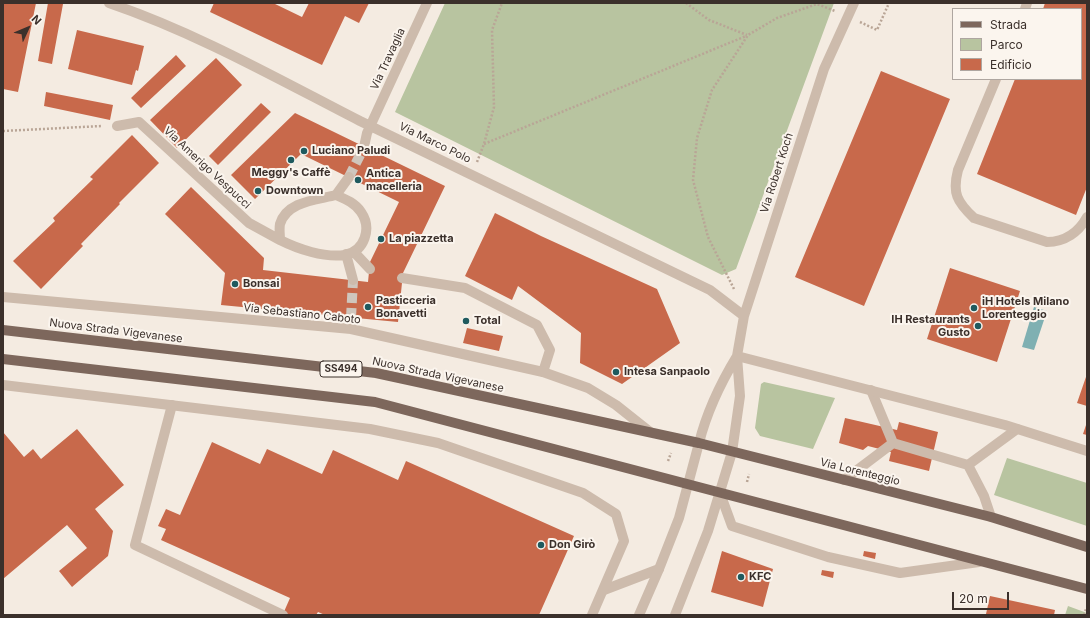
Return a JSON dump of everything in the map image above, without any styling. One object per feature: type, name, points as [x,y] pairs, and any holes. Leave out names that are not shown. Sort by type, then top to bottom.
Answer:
[{"type":"main road","name":"Nuova Strada Vigevanese","points":[[3,330],[376,374],[699,443]]},
{"type":"main road","points":[[3,359],[375,402],[878,533],[979,562],[1087,590]]},
{"type":"main road","name":"Via Lorenteggio","points":[[699,443],[991,517],[1087,547]]},
{"type":"street","name":"Via Marco Polo","points":[[109,3],[190,36],[276,76],[370,126],[471,173],[710,290],[744,316]]},
{"type":"street","name":"Via Travaglia","points":[[364,147],[370,126],[427,3]]},
{"type":"street","name":"Via Robert Koch","points":[[675,615],[708,531],[732,452],[740,396],[737,356],[744,316],[824,69],[854,3]]},
{"type":"street","points":[[996,80],[958,170],[955,182],[957,199],[974,218],[1048,242],[1058,242],[1070,236],[1082,227],[1087,217]]},
{"type":"street","name":"Via Amerigo Vespucci","points":[[118,126],[139,122],[249,223],[280,240]]},
{"type":"street","points":[[336,194],[353,203],[361,212],[365,220],[366,239],[350,253],[330,254],[297,248],[280,240],[280,224],[288,210],[301,203],[336,194],[349,178]]},
{"type":"street","points":[[350,253],[370,269]]},
{"type":"street","points":[[350,253],[353,280]]},
{"type":"street","points":[[402,278],[465,288],[537,325],[550,350],[543,372]]},
{"type":"street","name":"Via Sebastiano Caboto","points":[[3,296],[351,329],[543,372],[588,388],[616,405],[650,432]]},
{"type":"street","points":[[351,318],[351,329]]},
{"type":"street","name":"Via Robert Koch","points":[[699,443],[706,418],[719,387],[737,356]]},
{"type":"street","points":[[737,356],[1017,429],[1087,451]]},
{"type":"street","points":[[3,385],[370,429],[438,443],[582,493],[616,514],[624,541],[592,615]]},
{"type":"street","points":[[871,390],[893,443]]},
{"type":"street","points":[[172,406],[135,545],[283,615]]},
{"type":"street","points":[[968,465],[1017,429]]},
{"type":"street","points":[[639,615],[660,569],[680,518],[699,443]]},
{"type":"street","points":[[893,443],[968,465],[984,496],[991,517]]},
{"type":"street","points":[[844,480],[893,443]]},
{"type":"street","points":[[720,493],[732,526],[828,557],[900,573],[979,562]]},
{"type":"street","points":[[604,590],[660,569]]},
{"type":"path","points":[[471,173],[484,144],[494,107],[492,30],[502,3]]},
{"type":"path","points":[[686,3],[709,20],[748,35]]},
{"type":"path","points":[[871,27],[877,30],[889,3]]},
{"type":"path","points":[[484,144],[748,35],[777,18],[817,4],[834,10]]},
{"type":"path","points":[[744,316],[730,279],[708,238],[693,180],[697,138],[712,90],[748,35]]},
{"type":"path","points":[[3,130],[118,126]]},
{"type":"path","points":[[668,461],[671,453]]},
{"type":"path","points":[[747,482],[749,474]]},
{"type":"path","points":[[1084,615],[1086,609]]},
{"type":"green space","points":[[445,3],[834,3],[736,269],[722,275],[395,112]]},
{"type":"green space","points":[[764,382],[835,398],[813,449],[760,436],[755,428],[761,384]]},
{"type":"green space","points":[[1007,458],[1087,483],[1087,526],[994,495]]},
{"type":"green space","points":[[1068,606],[1087,613],[1087,615],[1065,615]]},
{"type":"water","points":[[1034,307],[1047,311],[1034,350],[1022,347]]},
{"type":"building","points":[[3,3],[36,3],[18,92],[3,89]]},
{"type":"building","points":[[48,3],[63,4],[52,64],[38,61]]},
{"type":"building","points":[[214,3],[273,3],[302,17],[309,3],[369,3],[359,23],[345,16],[322,65],[210,12]]},
{"type":"building","points":[[1045,3],[1087,3],[1087,187],[1076,215],[977,174],[1015,80],[1082,80],[1082,8],[1043,8]]},
{"type":"building","points":[[77,30],[144,46],[138,71],[136,70],[132,85],[68,69]]},
{"type":"building","points":[[176,55],[186,66],[141,108],[131,98]]},
{"type":"building","points":[[216,58],[242,85],[177,148],[150,120]]},
{"type":"building","points":[[881,71],[950,99],[864,306],[795,277]]},
{"type":"building","points":[[46,92],[113,105],[110,120],[44,106]]},
{"type":"building","points":[[261,103],[271,112],[218,165],[209,156]]},
{"type":"building","points":[[295,113],[445,186],[403,273],[398,322],[221,305],[225,273],[165,214],[191,187],[264,258],[263,270],[368,282],[370,262],[399,202],[301,154],[255,199],[231,175]]},
{"type":"building","points":[[132,135],[159,163],[119,203],[120,204],[81,244],[83,246],[41,289],[13,261],[55,221],[53,218],[93,179],[90,177]]},
{"type":"building","points":[[495,213],[541,236],[657,289],[680,343],[622,384],[580,363],[581,333],[518,286],[512,300],[465,276]]},
{"type":"building","points":[[950,268],[1020,291],[997,362],[927,339]]},
{"type":"building","points":[[467,328],[503,336],[499,351],[463,343]]},
{"type":"building","points":[[1087,374],[1087,406],[1077,403]]},
{"type":"building","points":[[845,418],[897,430],[899,422],[938,432],[929,471],[889,461],[891,452],[868,446],[863,450],[839,443]]},
{"type":"building","points":[[1087,422],[1087,435],[1083,434]]},
{"type":"building","points":[[77,429],[124,485],[95,509],[113,531],[108,556],[72,587],[59,571],[87,548],[67,525],[3,579],[3,432],[24,457],[33,449],[41,459]]},
{"type":"building","points":[[212,442],[260,464],[267,449],[322,474],[333,450],[398,480],[406,461],[574,536],[539,615],[325,615],[318,612],[316,615],[284,615],[283,614],[290,598],[161,540],[166,529],[158,526],[166,509],[180,515]]},
{"type":"building","points":[[722,551],[773,569],[763,607],[711,592]]},
{"type":"building","points":[[864,551],[876,553],[875,559],[863,556]]},
{"type":"building","points":[[822,570],[834,572],[833,578],[821,575]]},
{"type":"building","points":[[990,596],[1055,610],[1054,615],[986,614]]},
{"type":"tunnel","points":[[349,177],[364,147]]},
{"type":"tunnel","points":[[351,318],[353,280]]},
{"type":"place","name":"Luciano Paludi","points":[[304,151]]},
{"type":"place","name":"Meggy's Caffè","points":[[291,160]]},
{"type":"place","name":"Antica macelleria","points":[[358,180]]},
{"type":"place","name":"Downtown","points":[[258,191]]},
{"type":"place","name":"La piazzetta","points":[[381,239]]},
{"type":"place","name":"Bonsai","points":[[235,284]]},
{"type":"place","name":"Pasticceria Bonavetti","points":[[368,307]]},
{"type":"place","name":"iH Hotels Milano Lorenteggio","points":[[974,308]]},
{"type":"place","name":"Total","points":[[466,321]]},
{"type":"place","name":"IH Restaurants Gusto","points":[[978,326]]},
{"type":"place","name":"Intesa Sanpaolo","points":[[616,372]]},
{"type":"place","name":"Don Girò","points":[[541,545]]},
{"type":"place","name":"KFC","points":[[741,577]]}]
